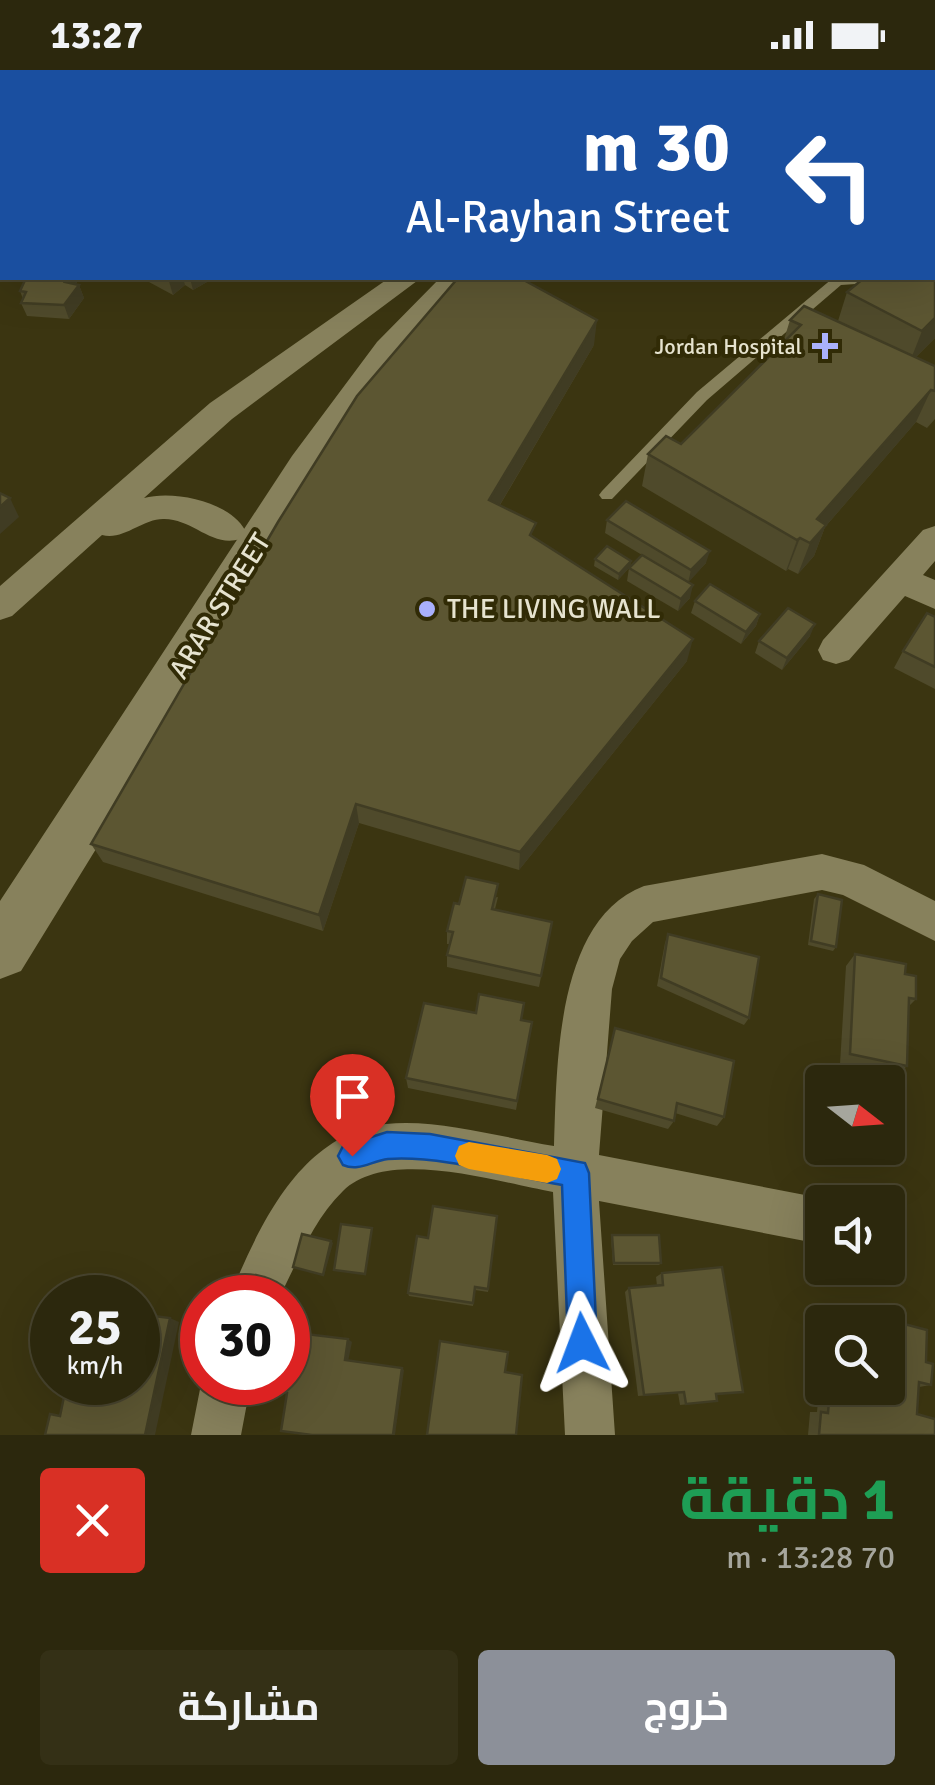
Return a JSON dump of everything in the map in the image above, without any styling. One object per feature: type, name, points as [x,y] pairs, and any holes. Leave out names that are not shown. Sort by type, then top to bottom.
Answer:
[{"type":"main road","name":"ARAR STREET","points":[[0,888],[228,530],[332,382],[418,280]]},
{"type":"main road","name":"ARAR STREET","points":[[0,952],[308,468],[383,364],[460,280]]},
{"type":"street","points":[[0,606],[221,411],[404,280]]},
{"type":"street","points":[[36,573],[103,528],[154,504],[180,504],[228,530]]},
{"type":"street","points":[[836,650],[935,539]]},
{"type":"street","points":[[900,579],[935,594]]},
{"type":"street","points":[[590,1435],[575,1173],[576,1106],[600,956],[622,920],[644,905],[822,872],[850,878],[935,922]]},
{"type":"street","points":[[265,1275],[304,1200],[327,1174],[352,1156],[387,1146],[430,1148],[805,1218]]},
{"type":"street","points":[[216,1435],[222,1405]]},
{"type":"lane","points":[[607,495],[702,396],[838,280]]},
{"type":"building","points":[[25,280],[66,280],[79,285],[64,305],[21,303],[26,292],[20,291]]},
{"type":"building","name":"THE LIVING WALL","points":[[456,280],[524,280],[597,320],[489,500],[536,523],[530,535],[693,639],[520,852],[356,804],[319,915],[91,844],[278,522],[357,396]]},
{"type":"building","points":[[862,280],[935,280],[935,318],[922,331],[847,292]]},
{"type":"building","points":[[804,306],[935,366],[935,391],[931,390],[817,519],[826,525],[810,543],[797,540],[648,454],[666,436],[681,444],[801,325],[790,320]]},
{"type":"building","points":[[0,493],[10,498],[0,507]]},
{"type":"building","points":[[626,501],[710,551],[691,570],[607,520]]},
{"type":"building","points":[[607,546],[631,561],[619,574],[595,559]]},
{"type":"building","points":[[642,555],[693,585],[681,599],[629,568]]},
{"type":"building","points":[[710,584],[760,614],[746,632],[695,601]]},
{"type":"building","points":[[788,608],[815,624],[787,658],[759,641]]},
{"type":"building","points":[[927,613],[935,617],[935,667],[903,651]]},
{"type":"building","points":[[466,877],[498,884],[492,909],[552,922],[541,976],[447,955],[453,932],[447,931]]},
{"type":"building","points":[[818,894],[842,900],[836,947],[811,941]]},
{"type":"building","points":[[668,934],[759,957],[749,1018],[661,978]]},
{"type":"building","points":[[855,954],[906,964],[905,974],[916,976],[916,999],[909,998],[907,1066],[850,1054]]},
{"type":"building","points":[[479,994],[524,1003],[521,1020],[532,1022],[517,1101],[406,1078],[424,1003],[476,1013]]},
{"type":"building","points":[[615,1028],[734,1061],[724,1117],[677,1103],[674,1121],[598,1099]]},
{"type":"building","points":[[433,1206],[497,1216],[488,1289],[475,1287],[473,1303],[408,1293],[417,1236],[428,1238]]},
{"type":"building","points":[[341,1224],[372,1228],[365,1274],[334,1270]]},
{"type":"building","points":[[302,1234],[331,1241],[323,1275],[293,1267]]},
{"type":"building","points":[[612,1235],[659,1235],[661,1263],[614,1263]]},
{"type":"building","points":[[722,1267],[743,1392],[716,1394],[717,1401],[686,1404],[684,1392],[644,1395],[629,1288],[663,1285],[662,1273]]},
{"type":"building","points":[[160,1317],[170,1318],[160,1365]]},
{"type":"building","points":[[905,1324],[927,1330],[926,1362],[933,1364],[931,1385],[919,1382],[917,1414],[935,1419],[935,1435],[819,1435],[821,1412],[828,1413],[829,1405],[905,1405]]},
{"type":"building","points":[[310,1334],[348,1339],[345,1360],[402,1368],[393,1435],[281,1431],[285,1405],[310,1405]]},
{"type":"building","points":[[440,1341],[508,1352],[505,1372],[522,1375],[516,1435],[427,1435]]},
{"type":"building","points":[[62,1405],[151,1405],[145,1435],[45,1435],[50,1414],[60,1416]]},
{"type":"slow traffic","points":[[469,1156],[547,1169]]},
{"type":"place","name":"Jordan Hospital","points":[[825,346]]},
{"type":"place","name":"THE LIVING WALL","points":[[427,609]]},
{"type":"route","points":[[352,1156],[387,1146],[430,1148],[575,1173],[582,1343]]}]
